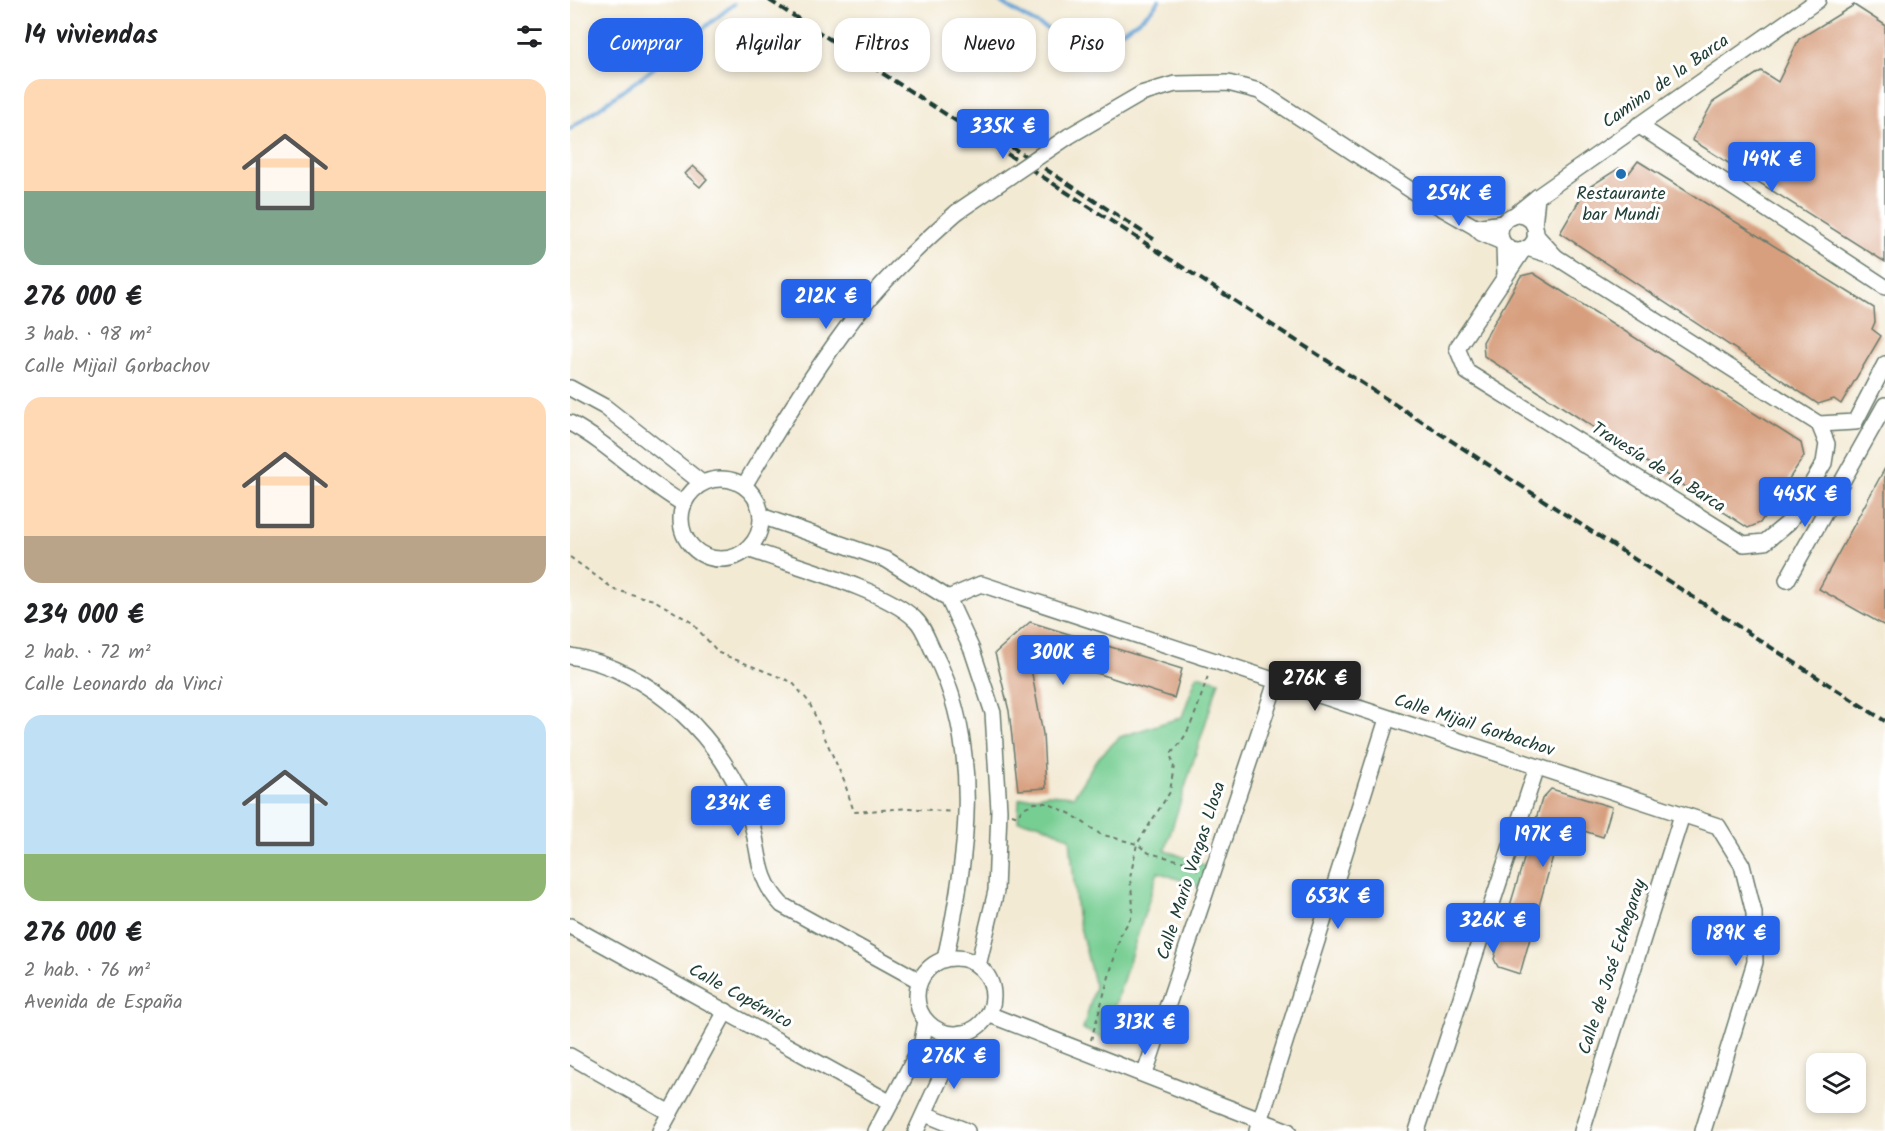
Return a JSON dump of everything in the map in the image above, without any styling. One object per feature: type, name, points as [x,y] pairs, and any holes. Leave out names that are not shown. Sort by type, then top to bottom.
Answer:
[{"type":"street","name":"Camino de la Barca","points":[[1507,220],[1638,125],[1818,0]]},
{"type":"street","points":[[744,486],[773,437],[858,313],[925,242],[957,212],[1068,136],[1141,94],[1175,84],[1228,82],[1259,91],[1398,182],[1475,227],[1480,233],[1503,243],[1514,251],[1525,249],[1556,257],[1819,424],[1855,422],[1885,364]]},
{"type":"street","points":[[1638,125],[1885,287]]},
{"type":"street","points":[[1505,277],[1525,249],[1534,230],[1537,197]]},
{"type":"street","points":[[1475,227],[1523,216],[1556,257]]},
{"type":"street","points":[[1505,277],[1503,243],[1500,234],[1507,220]]},
{"type":"street","name":"Travesía de la Barca","points":[[1505,277],[1457,348],[1467,372],[1744,544],[1765,542],[1789,522],[1824,463],[1827,444],[1819,424]]},
{"type":"street","points":[[570,388],[605,407],[702,483]]},
{"type":"street","points":[[1787,580],[1885,405]]},
{"type":"street","points":[[570,423],[607,448],[663,493],[684,504]]},
{"type":"street","points":[[715,479],[728,479],[744,486],[758,503],[761,516],[760,528],[748,549],[736,556],[723,559],[710,558],[698,552],[683,531],[681,517],[688,496],[702,483],[715,479]]},
{"type":"street","points":[[761,516],[887,560],[948,598],[972,650],[993,713],[999,810],[996,891],[978,966]]},
{"type":"street","points":[[748,549],[848,584],[895,604],[917,620],[946,677],[963,749],[967,811],[956,908],[945,959]]},
{"type":"street","name":"Calle Mijail Gorbachov","points":[[948,598],[981,584],[1718,826],[1742,865],[1754,913],[1755,962],[1703,1131]]},
{"type":"street","points":[[570,656],[588,659],[626,675],[666,700],[700,731],[730,772],[750,817],[768,890],[782,905],[920,981]]},
{"type":"street","name":"Calle Mario Vargas Llosa","points":[[1145,1073],[1276,682]]},
{"type":"street","points":[[1258,1125],[1387,719]]},
{"type":"street","points":[[1417,1131],[1537,767]]},
{"type":"street","name":"Calle de José Echegaray","points":[[1582,1131],[1682,815]]},
{"type":"street","name":"Calle Copérnico","points":[[570,926],[891,1103]]},
{"type":"street","points":[[945,959],[968,960],[986,973],[993,993],[988,1014],[972,1030],[948,1033],[936,1029],[926,1020],[917,1002],[920,981],[926,971],[945,959]]},
{"type":"street","points":[[660,1131],[726,1011]]},
{"type":"street","points":[[988,1014],[1145,1073],[1258,1125],[1288,1131]]},
{"type":"street","points":[[876,1131],[921,1046],[926,1020]]},
{"type":"street","points":[[916,1131],[962,1033]]},
{"type":"street","points":[[571,1059],[670,1113]]},
{"type":"street","points":[[925,1114],[967,1131]]},
{"type":"path","points":[[570,557],[615,590],[654,600],[691,622],[719,653],[792,682],[809,702],[844,781],[854,812],[909,808],[937,812],[967,811]]},
{"type":"path","points":[[1088,1052],[1121,934],[1132,916],[1130,878],[1137,844],[1170,792],[1174,765],[1170,754],[1179,746],[1188,731],[1214,661]]},
{"type":"path","points":[[999,810],[1017,816],[1023,808],[1035,803],[1047,803],[1071,814],[1100,834],[1137,844],[1149,853],[1189,863],[1211,878]]},
{"type":"green space","points":[[1197,675],[1219,681],[1165,850],[1209,867],[1203,888],[1158,872],[1104,1039],[1083,1029],[1095,987],[1077,915],[1070,838],[1038,823],[1018,821],[1019,799],[1048,794],[1074,796],[1096,760],[1120,737],[1182,717]]},
{"type":"building","points":[[1854,5],[1885,25],[1885,262],[1692,140],[1713,102],[1761,71],[1778,82],[1799,39]]},
{"type":"building","points":[[1638,161],[1874,308],[1875,322],[1872,329],[1881,336],[1841,404],[1834,399],[1818,404],[1560,233],[1586,189],[1619,168],[1629,173]]},
{"type":"building","points":[[693,166],[707,179],[700,187],[685,174]]},
{"type":"building","points":[[1533,273],[1801,443],[1804,456],[1760,523],[1748,528],[1484,356],[1483,342],[1521,276]]},
{"type":"building","points":[[1885,468],[1885,626],[1819,589]]},
{"type":"building","points":[[1030,622],[1182,669],[1174,698],[1041,655],[1030,663],[1043,734],[1046,788],[1018,790],[1009,711],[995,653]]},
{"type":"building","points":[[1551,789],[1612,807],[1603,837],[1562,824],[1520,974],[1498,967],[1494,959],[1542,799]]},
{"type":"waterway","points":[[997,0],[1029,20],[1063,35],[1097,39],[1115,34],[1132,25],[1150,11],[1159,0]]},
{"type":"waterway","points":[[570,129],[646,74],[734,4]]},
{"type":"railway","points":[[769,0],[1885,721]]},
{"type":"railway","points":[[999,139],[1155,240]]},
{"type":"place","name":"Restaurante bar Mundi","points":[[1621,174]]}]
